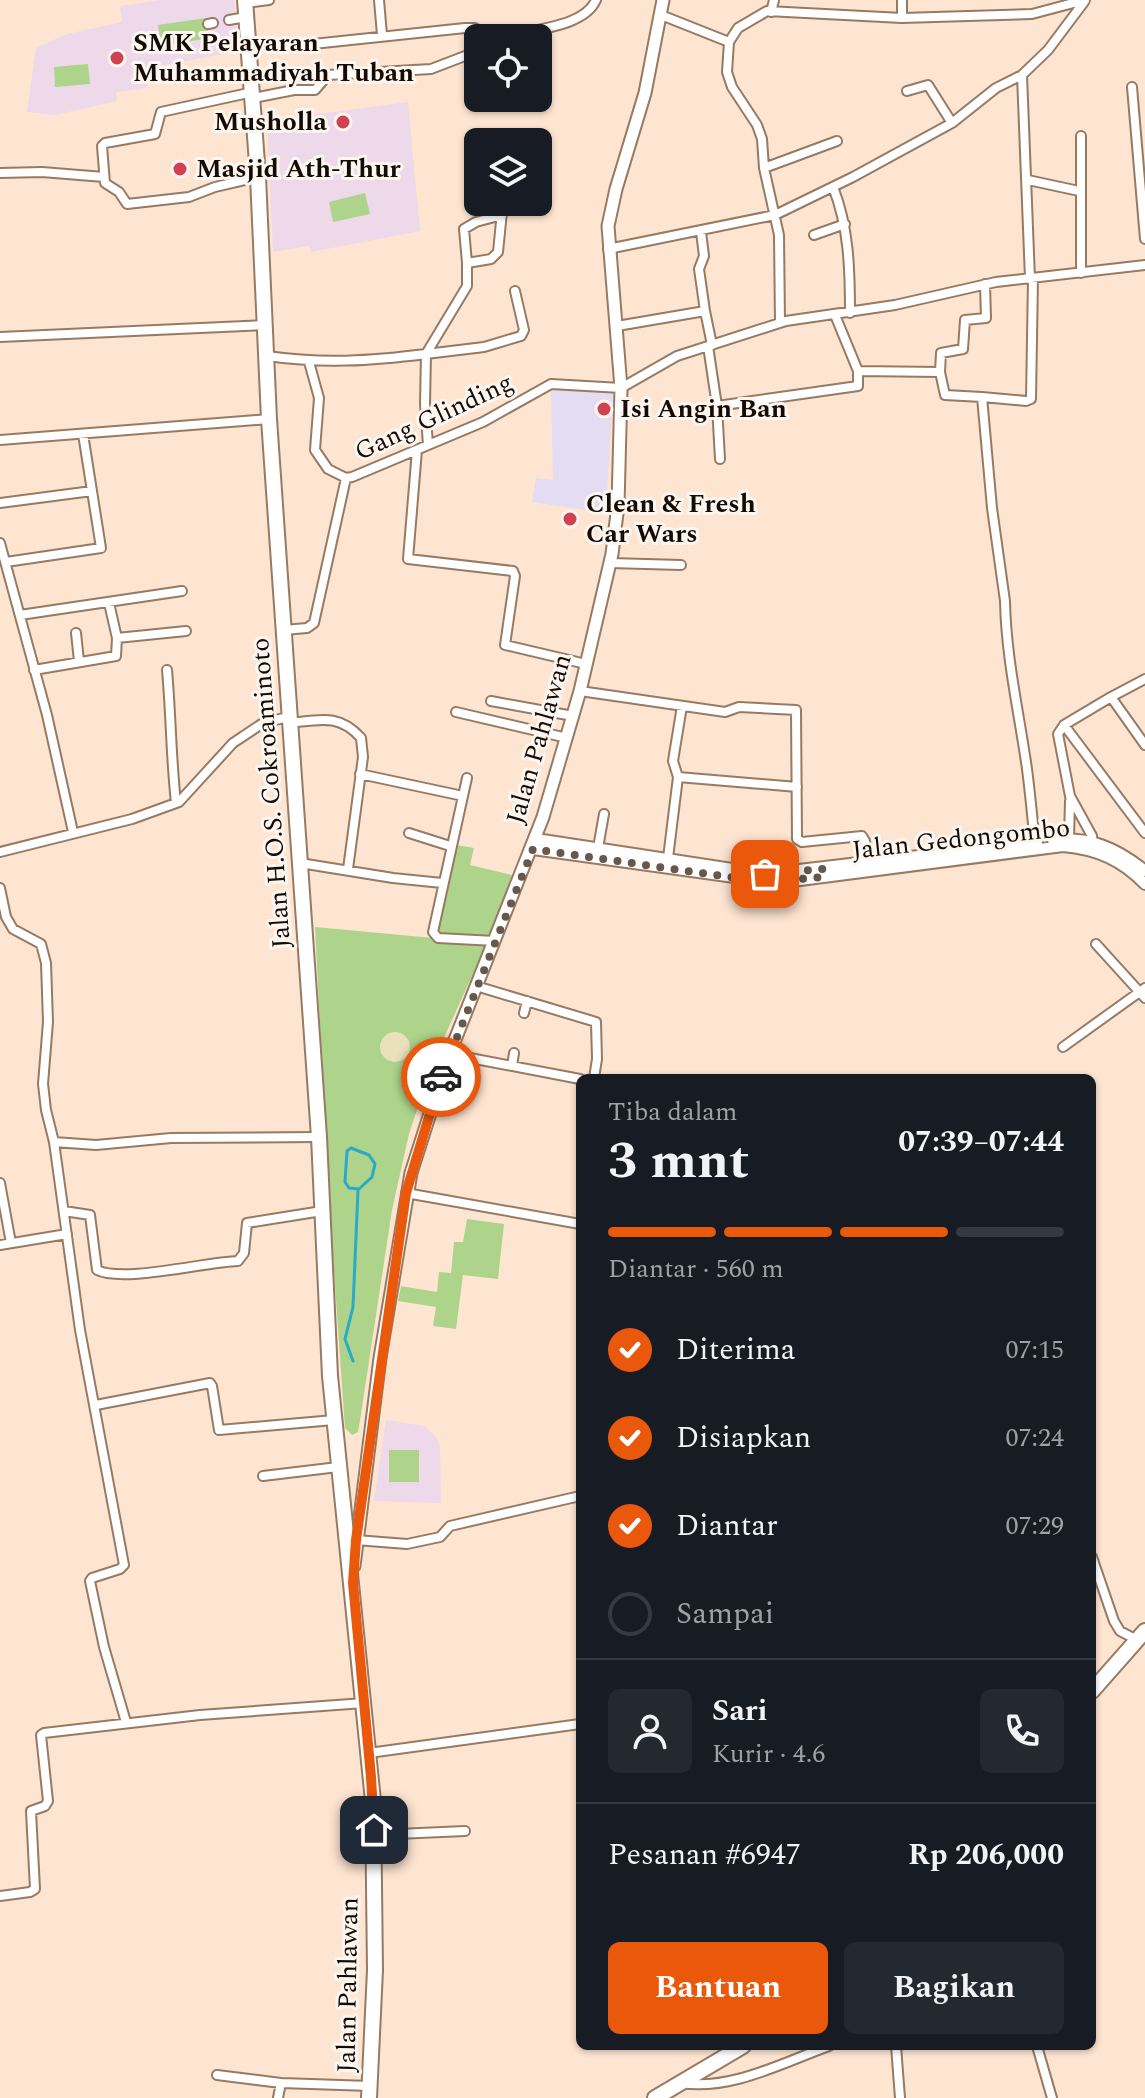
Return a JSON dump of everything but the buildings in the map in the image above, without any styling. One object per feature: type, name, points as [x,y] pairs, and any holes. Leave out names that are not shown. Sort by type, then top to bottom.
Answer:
[{"type":"highway","name":"Jalan H.O.S. Cokroaminoto","points":[[245,7],[258,177],[288,720],[319,1137],[334,1420],[353,1583]]},
{"type":"highway","name":"Jalan Pahlawan","points":[[353,1583],[374,1835],[375,1970],[369,2092]]},
{"type":"highway","points":[[1096,1686],[1141,1635]]},
{"type":"highway","points":[[655,2098],[736,2050]]},
{"type":"main road","name":"Jalan Pahlawan","points":[[353,1583],[356,1540],[406,1193],[449,1054],[534,844],[580,691],[610,563],[618,505],[621,388],[608,249],[611,208],[645,93],[663,0]]},
{"type":"street","points":[[229,20],[245,7],[269,0]]},
{"type":"street","points":[[379,0],[382,35]]},
{"type":"street","points":[[552,26],[579,19],[592,9],[596,0]]},
{"type":"street","points":[[771,12],[774,0]]},
{"type":"street","points":[[902,0],[902,18]]},
{"type":"street","points":[[780,323],[780,256],[759,131],[728,79],[729,42],[738,28],[749,19],[771,12],[902,18],[1032,14],[1084,1]]},
{"type":"street","points":[[608,249],[775,215],[833,187],[952,123],[996,88],[1022,75],[1060,35],[1084,1]]},
{"type":"street","points":[[661,15],[729,42]]},
{"type":"street","points":[[313,44],[464,28]]},
{"type":"street","points":[[258,177],[189,197],[127,204],[119,192],[107,186],[103,144],[155,134],[158,115],[162,111],[253,95],[315,90],[328,75],[431,69],[464,56]]},
{"type":"street","points":[[985,284],[986,318],[965,320],[963,348],[941,353],[940,372],[945,395],[1026,401],[1031,399],[1032,279],[1022,75]]},
{"type":"street","points":[[907,91],[928,85],[952,123]]},
{"type":"street","points":[[1132,87],[1145,239]]},
{"type":"street","points":[[1081,136],[1081,273]]},
{"type":"street","points":[[764,168],[837,141]]},
{"type":"street","points":[[0,173],[42,172],[104,177]]},
{"type":"street","points":[[1028,180],[1079,191]]},
{"type":"street","points":[[833,187],[845,224],[850,270],[850,313]]},
{"type":"street","points":[[428,445],[424,385],[426,354],[467,286],[464,229],[498,216]]},
{"type":"street","points":[[467,263],[489,259],[497,254],[502,216]]},
{"type":"street","points":[[814,235],[845,224]]},
{"type":"street","points":[[701,232],[704,256],[699,269],[717,406],[720,459]]},
{"type":"street","points":[[621,388],[670,359],[780,323],[850,313],[985,284],[1145,265]]},
{"type":"street","points":[[267,356],[344,363],[484,347],[521,336],[524,330],[515,291]]},
{"type":"street","points":[[617,326],[705,311]]},
{"type":"street","points":[[717,406],[854,387],[860,383],[835,315]]},
{"type":"street","points":[[0,337],[265,325]]},
{"type":"street","name":"Gang Glinding","points":[[309,362],[319,398],[315,450],[328,469],[346,478],[483,422],[551,384],[621,388]]},
{"type":"street","points":[[858,371],[940,372]]},
{"type":"street","points":[[982,397],[992,508],[1005,601],[1006,642],[1027,766],[1035,843]]},
{"type":"street","points":[[0,440],[269,419]]},
{"type":"street","points":[[6,562],[101,548],[83,434]]},
{"type":"street","points":[[417,450],[408,559],[513,571],[515,576],[505,645],[586,664]]},
{"type":"street","points":[[284,630],[307,628],[314,623],[346,478]]},
{"type":"street","points":[[0,503],[92,491]]},
{"type":"street","points":[[0,543],[47,715],[73,832]]},
{"type":"street","points":[[610,563],[681,565]]},
{"type":"street","points":[[20,615],[182,591]]},
{"type":"street","points":[[34,670],[116,656],[117,638],[109,603]]},
{"type":"street","points":[[117,638],[186,631]]},
{"type":"street","points":[[76,633],[79,661]]},
{"type":"street","points":[[167,670],[176,803]]},
{"type":"street","points":[[1093,846],[1070,796],[1058,738],[1064,725],[1145,679]]},
{"type":"street","points":[[580,691],[725,712],[739,707],[796,710],[798,841],[862,836],[868,863]]},
{"type":"street","points":[[1111,697],[1145,745]]},
{"type":"street","points":[[491,701],[573,716]]},
{"type":"street","points":[[668,858],[678,777],[673,761],[682,706]]},
{"type":"street","points":[[456,712],[567,738]]},
{"type":"street","points":[[0,852],[132,819],[176,803],[210,771],[233,743],[273,718],[334,719],[361,738],[363,747],[348,869]]},
{"type":"street","points":[[1064,725],[1145,833]]},
{"type":"street","points":[[360,774],[463,796]]},
{"type":"street","points":[[678,777],[797,787]]},
{"type":"street","points":[[467,778],[433,927],[436,938],[495,941]]},
{"type":"street","points":[[1069,838],[1070,796]]},
{"type":"street","points":[[598,848],[604,814]]},
{"type":"street","points":[[409,833],[450,846]]},
{"type":"street","name":"Jalan Gedongombo","points":[[534,844],[598,848],[765,874],[823,873],[868,863],[1069,838],[1120,853],[1145,871]]},
{"type":"street","name":"Jalan Gedongombo","points":[[534,844],[764,882],[1063,846],[1093,846],[1145,884]]},
{"type":"street","points":[[300,863],[442,883]]},
{"type":"street","points":[[0,888],[10,925],[19,934],[41,944],[46,963],[48,1022],[43,1084],[80,1330],[124,1565],[90,1581],[104,1647],[126,1722]]},
{"type":"street","points":[[1063,1047],[1143,993],[1096,944]]},
{"type":"street","points":[[476,986],[596,1022],[595,1074]]},
{"type":"street","points":[[524,1013],[527,1001]]},
{"type":"street","points":[[512,1066],[514,1053]]},
{"type":"street","points":[[449,1054],[576,1078]]},
{"type":"street","points":[[54,1142],[96,1145],[171,1138],[319,1137]]},
{"type":"street","points":[[0,1183],[11,1243]]},
{"type":"street","points":[[406,1193],[576,1223]]},
{"type":"street","points":[[64,1211],[86,1213],[91,1217],[97,1270],[104,1273],[132,1273],[238,1261],[243,1257],[248,1222],[322,1211]]},
{"type":"street","points":[[0,1245],[67,1234]]},
{"type":"street","points":[[96,1405],[210,1383],[219,1430],[334,1420]]},
{"type":"street","points":[[263,1476],[338,1467]]},
{"type":"street","points":[[356,1540],[407,1544],[438,1538],[450,1526],[576,1497]]},
{"type":"street","points":[[1096,1569],[1120,1631],[1141,1635]]},
{"type":"street","points":[[0,1896],[35,1889],[31,1811],[45,1806],[48,1801],[41,1735],[126,1722],[364,1703]]},
{"type":"street","points":[[369,1753],[576,1725]]},
{"type":"street","points":[[374,1835],[465,1831]]},
{"type":"street","points":[[681,2083],[698,2086],[726,2082],[818,2050]]},
{"type":"street","points":[[896,2050],[900,2098]]},
{"type":"street","points":[[1038,2050],[1052,2098]]},
{"type":"street","points":[[217,2075],[369,2092]]},
{"type":"street","points":[[278,2098],[281,2083]]},
{"type":"shaded area","name":"SMK Pelayaran Muhammadiyah Tuban","points":[[162,0],[234,0],[239,51],[143,69],[147,88],[116,92],[117,101],[55,115],[27,112],[36,48],[67,34],[122,22],[120,6]]},
{"type":"shaded area","points":[[408,102],[420,231],[311,252],[309,246],[273,252],[267,121]]},
{"type":"shaded area","points":[[564,388],[613,391],[606,513],[532,502],[536,478],[553,480],[551,391]]},
{"type":"shaded area","points":[[386,1420],[424,1426],[436,1437],[440,1447],[441,1503],[374,1501]]},
{"type":"green space","points":[[206,18],[209,38],[161,46],[158,25]]},
{"type":"green space","points":[[88,64],[90,84],[55,87],[54,67]]},
{"type":"green space","points":[[365,193],[370,214],[333,222],[329,202]]},
{"type":"green space","points":[[451,844],[474,848],[470,865],[512,875],[489,938],[438,936],[435,930]]},
{"type":"green space","points":[[315,927],[487,943],[432,1064],[409,1134],[392,1210],[359,1427],[358,1432],[352,1435],[345,1428]]},
{"type":"green space","points":[[467,1219],[504,1224],[498,1279],[463,1275],[456,1329],[433,1326],[436,1307],[398,1301],[401,1286],[437,1292],[439,1272],[451,1273],[454,1242],[463,1242]]},
{"type":"green space","points":[[389,1450],[419,1450],[419,1482],[389,1482]]},
{"type":"sand","points":[[395,1032],[401,1033],[409,1041],[409,1053],[401,1061],[395,1062],[389,1061],[381,1053],[380,1047],[381,1041],[389,1033]]},
{"type":"waterway","points":[[351,1148],[369,1155],[375,1164],[372,1177],[359,1189],[349,1188],[345,1182],[347,1151],[351,1148]]},
{"type":"waterway","points":[[353,1361],[345,1339],[353,1307],[358,1190]]},
{"type":"way so far","points":[[441,1077],[533,849],[777,883],[823,877],[823,869],[765,874]]},
{"type":"place","name":"SMK Pelayaran Muhammadiyah Tuban","points":[[117,58]]},
{"type":"place","name":"Musholla","points":[[343,122]]},
{"type":"place","name":"Masjid Ath-Thur","points":[[180,169]]},
{"type":"place","name":"Isi Angin Ban","points":[[604,409]]},
{"type":"place","name":"Clean & Fresh Car Wars","points":[[570,519]]},
{"type":"route","points":[[374,1830],[353,1583],[356,1540],[406,1193],[441,1077]]}]
